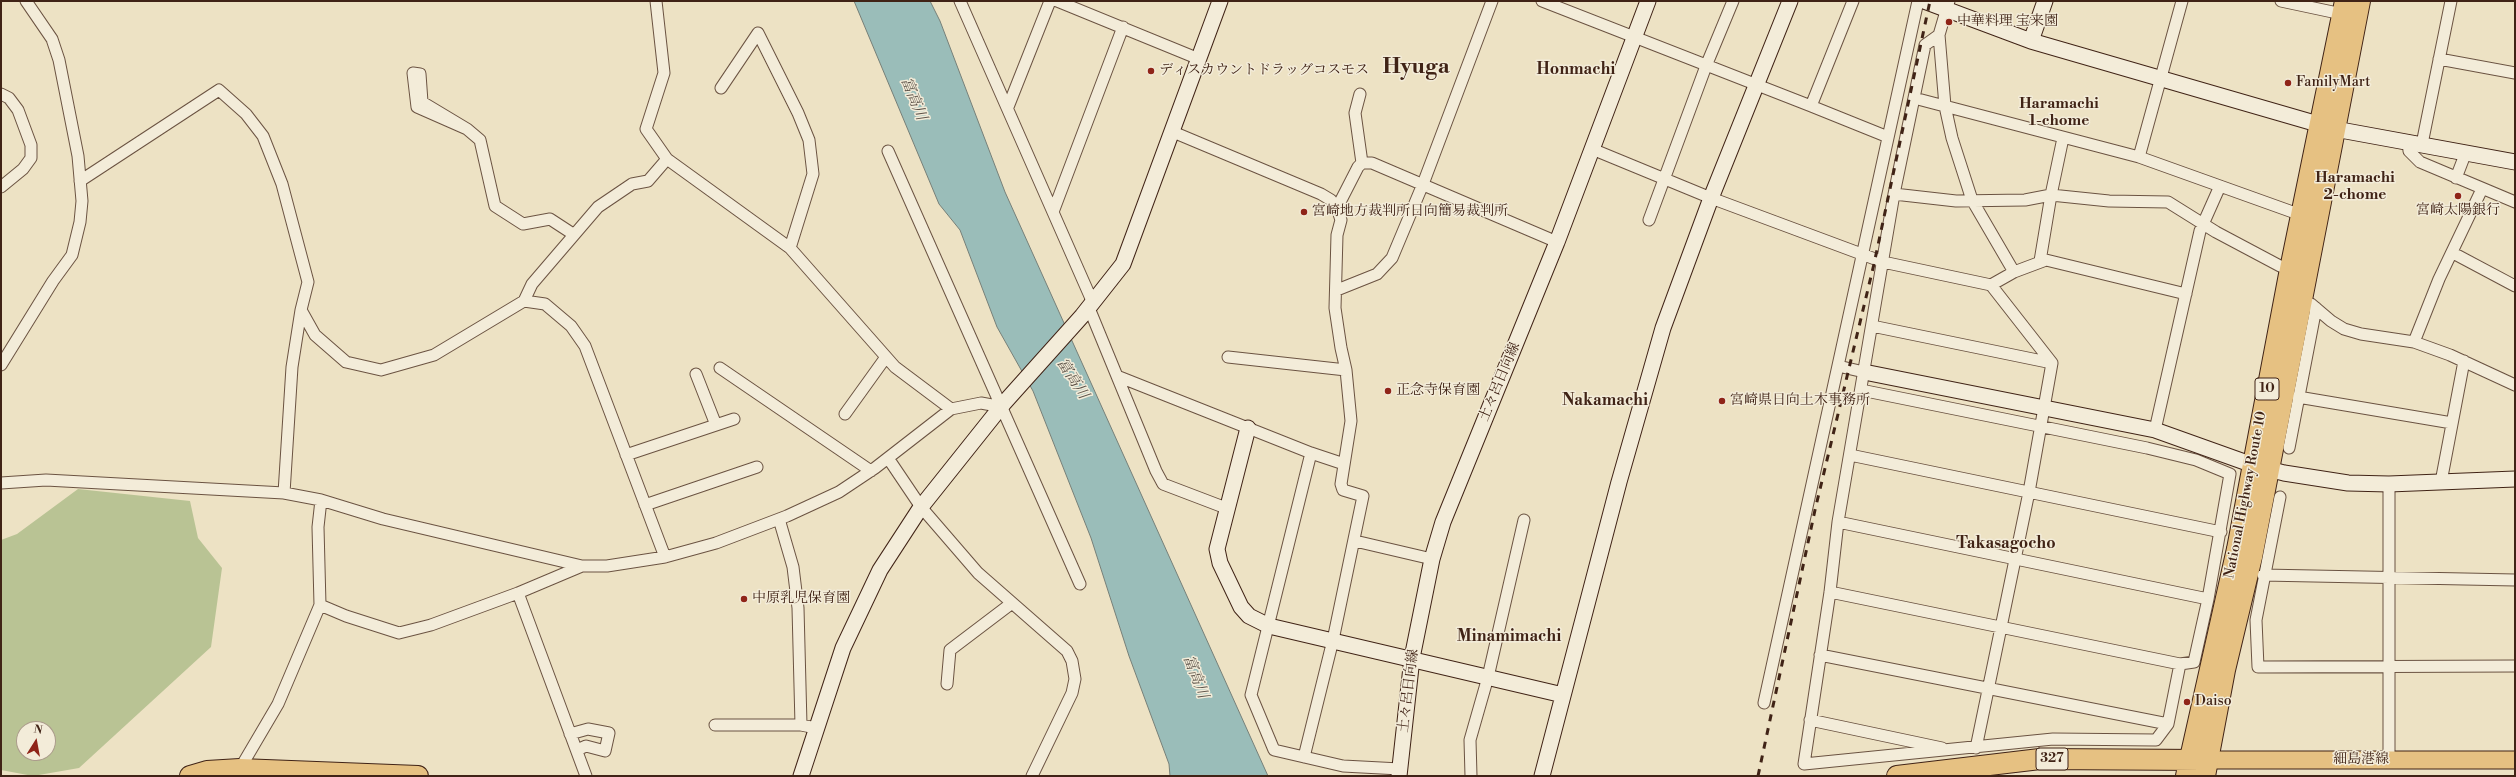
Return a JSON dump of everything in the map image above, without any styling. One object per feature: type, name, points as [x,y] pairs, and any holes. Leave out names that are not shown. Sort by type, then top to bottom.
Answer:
[{"type":"highway","name":"National Highway Route 10","points":[[2260,467],[2290,269],[2301,215],[2327,127],[2360,1]]},
{"type":"highway","name":"National Highway Route 10","points":[[2197,768],[2237,549],[2308,304],[2327,127],[2343,7]]},
{"type":"highway","name":"327","points":[[1897,776],[2040,759],[2197,768]]},
{"type":"highway","points":[[190,776],[207,771],[238,773],[418,776]]},
{"type":"main road","name":"細島港線","points":[[2197,768],[2389,760],[2515,760]]},
{"type":"street","points":[[1,365],[52,281],[72,255],[80,222],[80,181],[75,134],[59,60],[52,39],[26,1]]},
{"type":"street","points":[[656,1],[664,73],[646,129],[666,159],[790,248],[895,367],[951,409]]},
{"type":"street","points":[[960,1],[1053,212],[1088,309],[1156,471],[1163,484],[1226,508]]},
{"type":"street","points":[[1008,107],[1050,1]]},
{"type":"street","points":[[1057,1],[1199,59]]},
{"type":"street","points":[[801,776],[843,648],[880,570],[921,507],[1003,405],[1088,309],[1123,264],[1173,132],[1220,1]]},
{"type":"street","points":[[1337,290],[1365,280],[1385,267],[1392,258],[1492,1]]},
{"type":"street","name":"土々呂日向線","points":[[1400,772],[1412,658],[1432,560],[1456,489],[1557,242],[1633,37],[1648,1]]},
{"type":"street","points":[[1649,220],[1706,66],[1733,1]]},
{"type":"street","points":[[1542,776],[1619,482],[1663,328],[1711,198],[1790,1]]},
{"type":"street","points":[[1811,106],[1853,1]]},
{"type":"street","points":[[1764,704],[1918,1]]},
{"type":"street","points":[[1924,1],[1947,5],[2031,41],[2327,127],[2515,162]]},
{"type":"street","points":[[2031,41],[2045,1]]},
{"type":"street","points":[[2139,156],[2182,1]]},
{"type":"street","points":[[2281,1],[2343,7]]},
{"type":"street","points":[[2451,1],[2439,59],[2412,156],[2420,162],[2515,202]]},
{"type":"street","points":[[1549,2],[1756,86],[1888,137]]},
{"type":"street","points":[[1947,5],[1939,35],[1945,106],[1952,138],[1972,200],[2014,272]]},
{"type":"street","points":[[1053,212],[1123,27]]},
{"type":"street","points":[[721,88],[758,33],[798,113],[809,140],[813,174],[790,248]]},
{"type":"street","points":[[1939,35],[1925,45],[1894,194],[1838,522],[1830,592],[1804,764],[1954,751],[2053,739],[2156,740],[2168,724],[2180,664]]},
{"type":"street","points":[[2439,59],[2515,73]]},
{"type":"street","points":[[420,74],[422,102],[467,129],[480,140],[495,206],[523,224],[550,220],[573,234]]},
{"type":"street","points":[[80,181],[219,90],[246,114],[263,136],[282,184],[308,282],[301,310],[292,367],[284,493]]},
{"type":"street","points":[[1,94],[10,98],[18,110],[31,145],[30,158],[23,169],[1,187]]},
{"type":"street","points":[[1337,208],[1362,163],[1355,113],[1360,94]]},
{"type":"street","points":[[1914,98],[2063,138],[2139,156],[2301,215]]},
{"type":"street","points":[[1173,132],[1321,194],[1331,200],[1337,208],[1341,220],[1337,235],[1336,316],[1346,370],[1351,421],[1340,484],[1342,490],[1363,496],[1355,541],[1333,640],[1304,756]]},
{"type":"street","points":[[2040,261],[2051,195],[2063,138]]},
{"type":"street","points":[[1592,150],[1711,198],[1883,262],[1991,286],[2052,363],[2029,492],[2000,625],[1976,748]]},
{"type":"street","points":[[888,151],[974,351],[1003,405],[1080,584]]},
{"type":"street","points":[[2456,178],[2466,152]]},
{"type":"street","points":[[301,310],[315,335],[346,362],[381,370],[434,355],[524,301],[532,284],[573,234],[598,207],[632,184],[648,181],[666,159]]},
{"type":"street","points":[[1362,163],[1372,163],[1557,242]]},
{"type":"street","points":[[2156,430],[2186,294],[2204,223],[2220,186]]},
{"type":"street","points":[[2414,342],[2439,279],[2482,189]]},
{"type":"street","points":[[1894,194],[1956,201],[2025,200],[2051,195],[2109,202],[2168,202],[2280,266],[2290,269]]},
{"type":"street","points":[[2453,252],[2515,286]]},
{"type":"street","points":[[1991,286],[2014,272],[2046,260],[2186,294]]},
{"type":"street","points":[[524,301],[545,304],[570,326],[585,346],[665,557]]},
{"type":"street","points":[[2308,304],[2331,322],[2344,329],[2366,335],[2414,342],[2464,361],[2515,385]]},
{"type":"street","points":[[2289,448],[2298,397],[2308,304]]},
{"type":"street","points":[[1872,326],[2052,363]]},
{"type":"street","points":[[845,414],[886,357]]},
{"type":"street","points":[[1228,357],[1346,370]]},
{"type":"street","points":[[2441,482],[2464,361]]},
{"type":"street","points":[[1838,366],[2043,409],[2156,430],[2260,467],[2348,483],[2389,484],[2515,479]]},
{"type":"street","points":[[720,368],[871,471]]},
{"type":"street","points":[[696,374],[716,425]]},
{"type":"street","points":[[1117,376],[1311,453],[1344,464]]},
{"type":"street","points":[[1830,592],[2000,625],[2180,664],[2194,662],[2208,599],[2230,474],[2180,455],[1861,390]]},
{"type":"street","points":[[2298,397],[2452,423]]},
{"type":"street","points":[[1,483],[46,480],[284,493],[320,500],[383,519],[582,566],[607,566],[665,557],[716,543],[779,519],[839,492],[871,471],[951,409],[981,403],[1003,405]]},
{"type":"street","points":[[626,455],[734,419]]},
{"type":"street","points":[[1248,428],[1226,508],[1217,549],[1220,562],[1241,607],[1249,616],[1269,626],[1412,658],[1563,695]]},
{"type":"street","points":[[1311,453],[1251,694],[1274,750],[1343,766],[1400,772]]},
{"type":"street","points":[[1850,455],[2220,532]]},
{"type":"street","points":[[888,458],[921,507],[978,573],[1067,651],[1072,661],[1075,679],[1072,693],[1032,776]]},
{"type":"street","points":[[645,505],[757,467]]},
{"type":"street","points":[[2389,484],[2389,760]]},
{"type":"street","points":[[2280,497],[2256,620],[2258,667],[2390,665],[2515,666]]},
{"type":"street","points":[[238,773],[278,704],[320,605],[318,527],[320,500]]},
{"type":"street","points":[[779,519],[793,567],[797,601],[801,725]]},
{"type":"street","points":[[1471,776],[1470,740],[1488,677],[1524,520]]},
{"type":"street","points":[[1838,522],[2208,599]]},
{"type":"street","points":[[1355,541],[1432,560]]},
{"type":"street","points":[[320,605],[346,616],[399,633],[431,625],[518,593],[582,566]]},
{"type":"street","points":[[2264,575],[2515,580]]},
{"type":"street","points":[[518,593],[586,776]]},
{"type":"street","points":[[947,684],[950,650],[1012,603]]},
{"type":"street","points":[[1820,654],[2168,724]]},
{"type":"street","points":[[1810,720],[1954,751]]},
{"type":"street","points":[[715,725],[801,725],[816,728]]},
{"type":"street","points":[[570,734],[588,728],[609,733],[605,751],[586,746],[576,750]]},
{"type":"green space","points":[[78,489],[190,501],[198,538],[222,568],[211,647],[79,768],[33,776],[1,770],[1,540],[17,534]]},
{"type":"water","name":"富高川","points":[[854,1],[930,1],[940,21],[1005,192],[1268,776],[1170,776],[1169,764],[1129,656],[1091,538],[1033,391],[997,327],[960,230],[939,204]]},
{"type":"railway","points":[[1758,776],[1815,510],[1874,264],[1930,1]]},
{"type":"place","name":"中華料理 宝来園","points":[[1949,22]]},
{"type":"place","name":"ディスカウントドラッグコスモス","points":[[1151,71]]},
{"type":"place","name":"FamilyMart","points":[[2288,83]]},
{"type":"place","name":"宮崎太陽銀行","points":[[2458,196]]},
{"type":"place","name":"宮崎地方裁判所日向簡易裁判所","points":[[1304,212]]},
{"type":"place","name":"正念寺保育園","points":[[1388,391]]},
{"type":"place","name":"宮崎県日向土木事務所","points":[[1722,401]]},
{"type":"place","name":"中原乳児保育園","points":[[744,599]]},
{"type":"place","name":"Daiso","points":[[2187,702]]},
{"type":"district","name":"Hyuga","points":[[1416,68]]},
{"type":"district","name":"Honmachi","points":[[1576,70]]},
{"type":"district","name":"Haramachi 1-chome","points":[[2059,112]]},
{"type":"district","name":"Haramachi 2-chome","points":[[2355,186]]},
{"type":"district","name":"Nakamachi","points":[[1605,401]]},
{"type":"district","name":"Takasagocho","points":[[2006,544]]},
{"type":"district","name":"Minamimachi","points":[[1509,637]]}]
